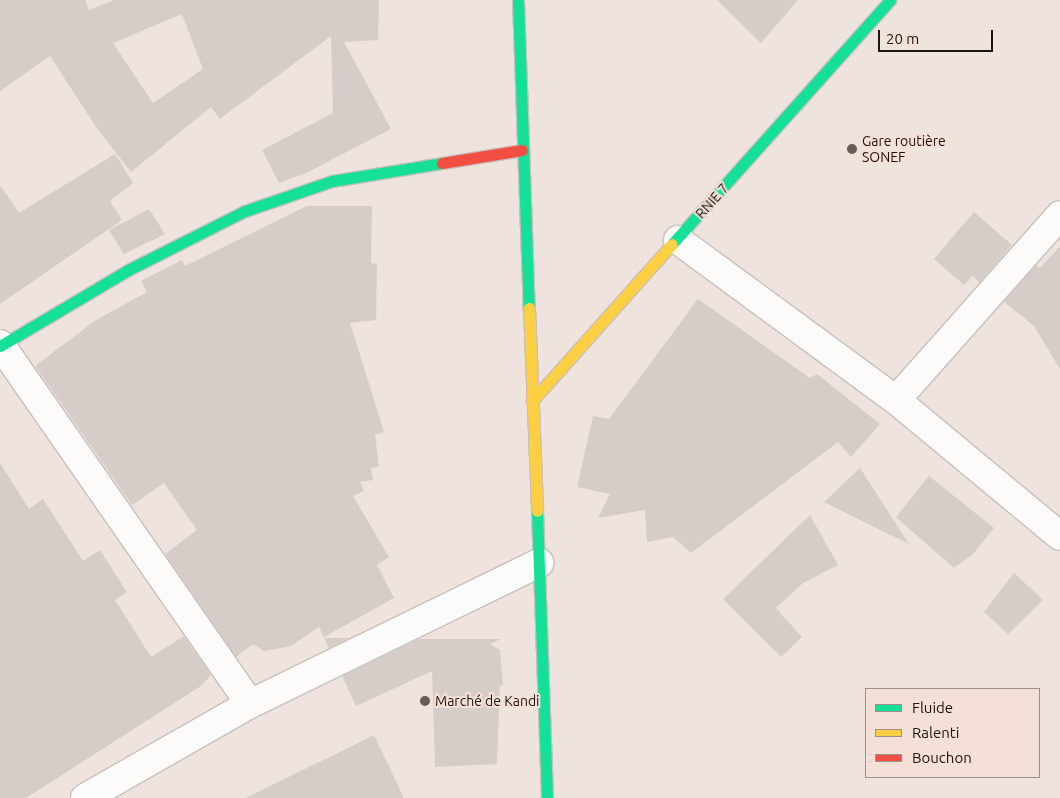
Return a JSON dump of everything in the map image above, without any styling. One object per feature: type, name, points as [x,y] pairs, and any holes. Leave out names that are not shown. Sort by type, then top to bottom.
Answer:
[{"type":"main road","points":[[518,0],[546,798]]},
{"type":"main road","name":"RNIE 7","points":[[532,401],[678,240],[890,0]]},
{"type":"main road","points":[[0,346],[128,270],[245,210],[332,181],[522,150]]},
{"type":"street","points":[[896,400],[1060,215]]},
{"type":"street","points":[[678,240],[896,400],[1060,536]]},
{"type":"street","points":[[0,346],[250,704]]},
{"type":"street","points":[[85,798],[250,704],[539,563]]},
{"type":"building","points":[[0,0],[85,0],[89,10],[114,0],[379,0],[378,40],[344,42],[391,129],[306,173],[279,183],[262,150],[333,113],[331,36],[220,119],[211,107],[131,172],[96,127],[50,56],[0,91]],"holes":[[[182,14],[203,69],[153,103],[113,43]]]},
{"type":"building","points":[[717,0],[798,0],[761,43]]},
{"type":"building","points":[[115,154],[133,183],[110,201],[122,220],[0,304],[0,185],[19,213]]},
{"type":"building","points":[[307,206],[372,206],[371,263],[377,264],[376,320],[350,323],[384,432],[375,435],[379,467],[371,468],[373,480],[360,482],[364,491],[353,496],[389,557],[377,565],[394,598],[324,637],[319,627],[291,646],[264,651],[253,644],[236,657],[165,554],[197,530],[164,483],[132,505],[35,366],[96,320],[147,292],[141,281],[182,260],[185,266]]},
{"type":"building","points":[[149,209],[165,234],[124,254],[109,230]]},
{"type":"building","points":[[974,212],[1012,245],[980,282],[972,276],[964,285],[934,259]]},
{"type":"building","points":[[1060,246],[1060,369],[1034,326],[1004,302],[1036,265],[1040,268]]},
{"type":"building","points":[[698,299],[810,378],[817,374],[880,424],[851,457],[838,442],[691,553],[673,537],[647,542],[645,510],[598,518],[610,494],[577,487],[593,416],[609,419]]},
{"type":"building","points":[[0,463],[29,509],[43,499],[83,561],[100,550],[127,592],[115,600],[151,657],[184,636],[211,675],[201,686],[26,798],[0,798]]},
{"type":"building","points":[[860,468],[909,544],[824,502]]},
{"type":"building","points":[[929,476],[994,528],[973,554],[954,568],[896,517]]},
{"type":"building","points":[[810,515],[838,565],[803,583],[776,608],[802,637],[781,657],[723,599]]},
{"type":"building","points":[[1014,573],[1043,600],[1008,634],[984,612]]},
{"type":"building","points":[[324,638],[349,638],[329,648]]},
{"type":"building","points":[[419,639],[501,639],[490,644],[500,650],[503,685],[500,686],[497,764],[435,767],[432,671],[356,706],[342,676]]},
{"type":"building","points":[[374,735],[404,798],[246,798]]},
{"type":"traffic: fast","points":[[518,0],[529,308]]},
{"type":"traffic: fast","points":[[672,244],[890,0]]},
{"type":"traffic: fast","points":[[0,346],[128,270],[245,211],[332,181],[442,163]]},
{"type":"traffic: fast","points":[[537,511],[547,798]]},
{"type":"traffic: slow","points":[[532,401],[672,244]]},
{"type":"traffic: slow","points":[[529,308],[537,511]]},
{"type":"traffic: jam","points":[[442,163],[522,150]]},
{"type":"place","name":"Gare routière SONEF","points":[[852,149]]},
{"type":"place","name":"Marché de Kandi","points":[[425,701]]}]
